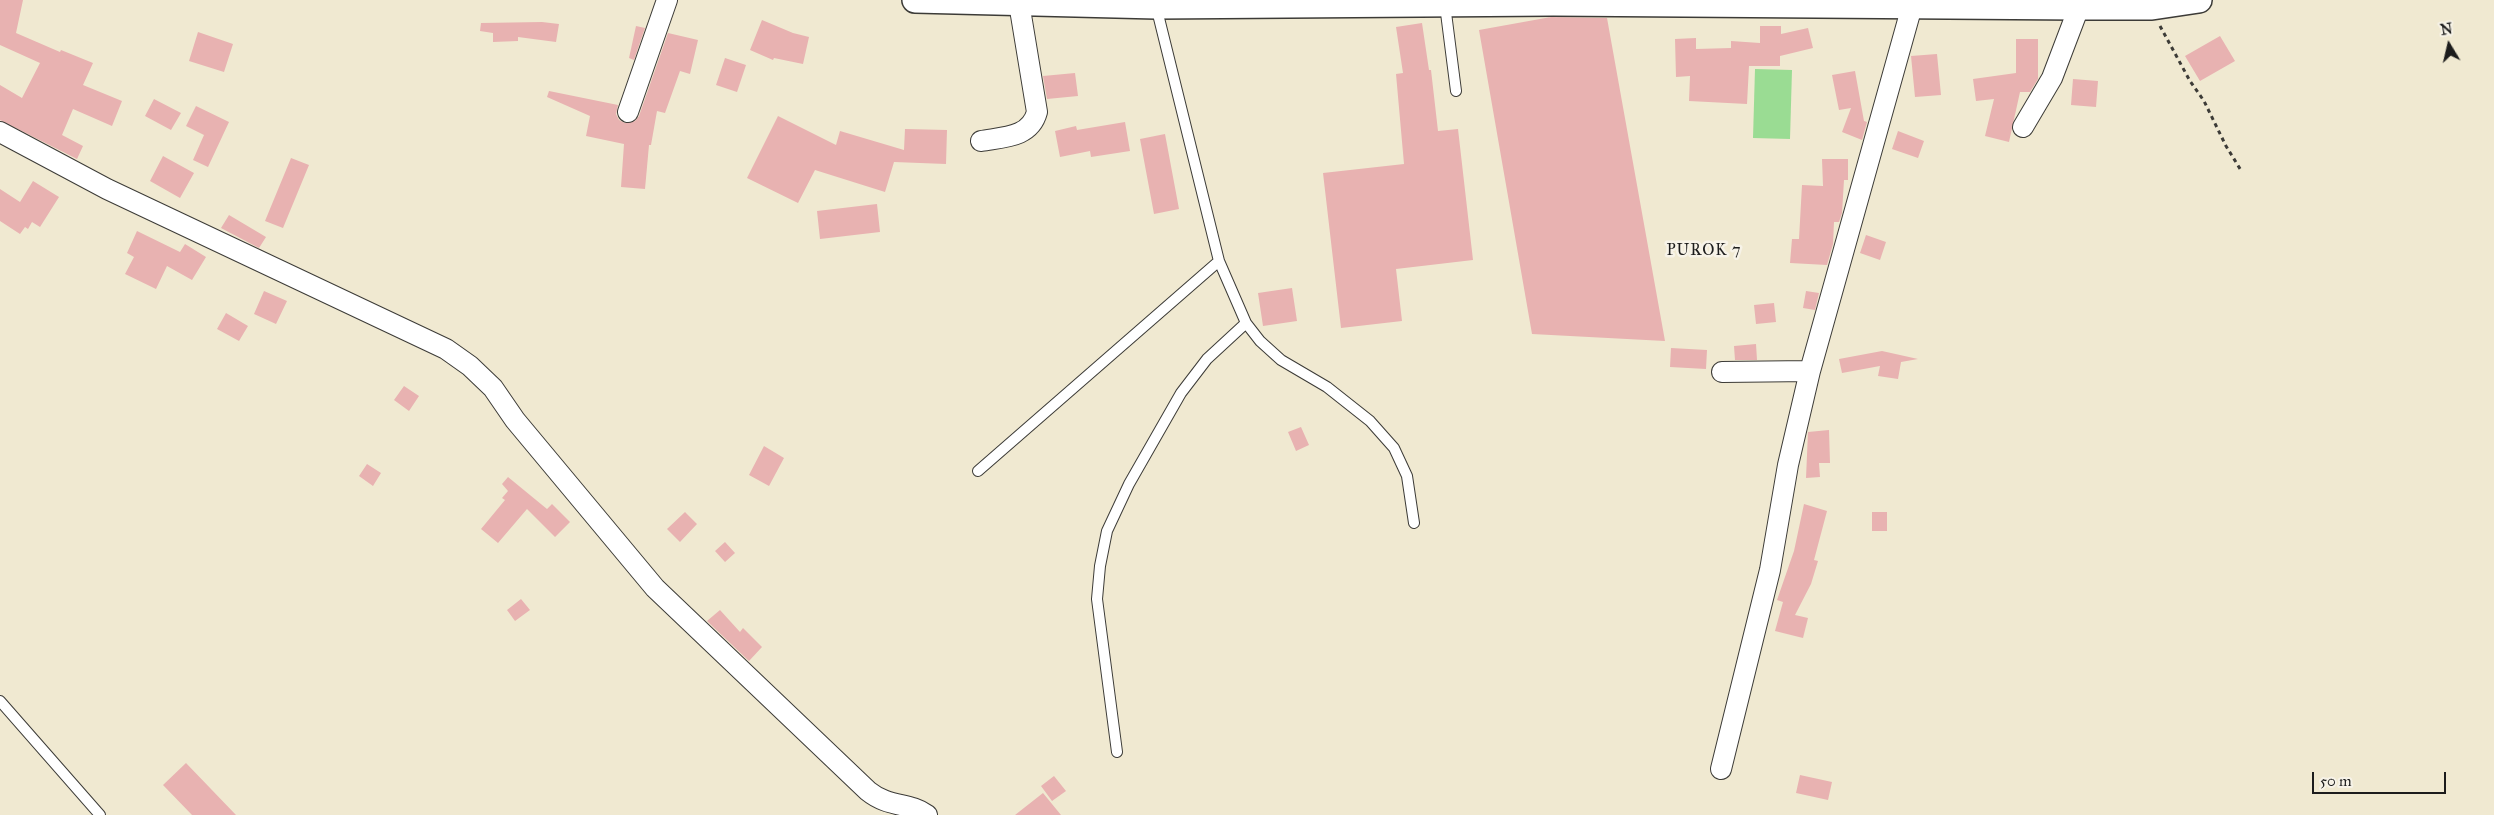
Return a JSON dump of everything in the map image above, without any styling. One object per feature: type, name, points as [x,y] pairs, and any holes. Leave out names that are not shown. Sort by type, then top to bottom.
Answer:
[{"type":"street","points":[[628,112],[667,0]]},
{"type":"street","points":[[915,0],[1156,6],[1445,4],[1553,1],[2078,7],[2152,7],[2199,0]]},
{"type":"street","points":[[981,141],[1015,136],[1028,129],[1035,121],[1037,112],[1019,3]]},
{"type":"street","points":[[1721,769],[1770,570],[1788,465],[1810,371],[1901,4]]},
{"type":"street","points":[[2023,128],[2052,78],[2078,7]]},
{"type":"street","points":[[0,132],[107,189],[446,349],[470,366],[493,388],[515,420],[655,588],[868,791],[879,800],[903,805],[927,815]]},
{"type":"street","points":[[1722,372],[1810,371]]},
{"type":"lane","points":[[1445,4],[1456,91]]},
{"type":"lane","points":[[1156,6],[1219,261],[1246,323],[1260,341],[1281,360],[1327,387],[1370,421],[1394,448],[1407,476],[1414,523]]},
{"type":"lane","points":[[978,471],[1219,261]]},
{"type":"lane","points":[[1117,752],[1097,599],[1100,566],[1107,531],[1129,484],[1181,393],[1207,359],[1246,323]]},
{"type":"lane","points":[[0,701],[100,815]]},
{"type":"path","points":[[2152,7],[2173,52],[2204,101],[2226,146],[2242,172]]},
{"type":"green space","points":[[1755,69],[1792,70],[1790,139],[1753,138]]},
{"type":"building","points":[[0,0],[23,0],[16,33],[60,52],[61,50],[93,63],[83,85],[122,101],[112,126],[73,109],[62,135],[83,146],[77,159],[0,120],[0,85],[22,98],[40,63],[0,45]]},
{"type":"building","points":[[1551,17],[1607,18],[1665,341],[1532,334],[1479,30]]},
{"type":"building","points":[[762,20],[793,33],[809,37],[803,64],[774,58],[773,60],[750,50]]},
{"type":"building","points":[[542,22],[559,24],[556,42],[518,37],[518,41],[493,42],[493,33],[480,31],[481,23]]},
{"type":"building","points":[[1422,23],[1429,70],[1431,70],[1438,131],[1458,129],[1473,260],[1396,269],[1402,321],[1341,328],[1323,173],[1404,164],[1396,74],[1403,73],[1396,27]]},
{"type":"building","points":[[636,26],[645,28],[634,60],[629,58]]},
{"type":"building","points":[[1760,26],[1781,26],[1781,34],[1808,28],[1813,48],[1780,56],[1780,66],[1749,66],[1747,104],[1689,101],[1690,76],[1676,77],[1675,39],[1696,38],[1696,49],[1731,48],[1731,41],[1760,43]]},
{"type":"building","points":[[198,32],[233,44],[224,72],[189,61]]},
{"type":"building","points":[[668,33],[698,40],[690,74],[680,71],[665,113],[657,111],[651,145],[649,145],[645,189],[621,187],[624,144],[586,136],[590,116],[547,97],[549,91],[618,105],[616,114],[619,120],[625,123],[635,121],[639,116]]},
{"type":"building","points":[[2220,36],[2235,61],[2200,81],[2185,56]]},
{"type":"building","points":[[2016,39],[2038,39],[2038,79],[2030,92],[2020,92],[2009,142],[1985,136],[1994,99],[1976,101],[1973,79],[2016,73]]},
{"type":"building","points":[[1937,54],[1941,95],[1915,97],[1911,56]]},
{"type":"building","points":[[725,58],[746,65],[737,92],[716,85]]},
{"type":"building","points":[[1855,71],[1864,121],[1867,122],[1862,140],[1842,132],[1851,108],[1839,110],[1832,75]]},
{"type":"building","points":[[1075,73],[1078,96],[1047,99],[1043,76]]},
{"type":"building","points":[[2073,79],[2098,81],[2096,107],[2071,105]]},
{"type":"building","points":[[154,99],[181,113],[171,130],[145,116]]},
{"type":"building","points":[[196,106],[229,122],[208,167],[193,160],[204,135],[186,126]]},
{"type":"building","points":[[778,116],[836,145],[840,131],[904,150],[905,129],[947,130],[946,164],[894,162],[885,192],[815,170],[798,203],[747,178]]},
{"type":"building","points":[[1125,122],[1130,151],[1091,157],[1090,151],[1060,157],[1055,131],[1076,126],[1077,130]]},
{"type":"building","points":[[1898,131],[1924,141],[1918,158],[1892,149]]},
{"type":"building","points":[[1165,134],[1179,209],[1154,214],[1140,139]]},
{"type":"building","points":[[163,156],[194,173],[180,198],[150,181]]},
{"type":"building","points":[[291,158],[309,165],[283,228],[265,221]]},
{"type":"building","points":[[1822,159],[1848,159],[1848,180],[1844,180],[1842,213],[1839,222],[1834,222],[1833,244],[1827,265],[1790,263],[1792,239],[1799,239],[1802,185],[1823,186]]},
{"type":"building","points":[[33,181],[59,197],[40,227],[32,222],[28,229],[25,227],[20,234],[0,221],[0,189],[20,202]]},
{"type":"building","points":[[877,204],[880,232],[820,239],[817,211]]},
{"type":"building","points":[[229,215],[266,237],[259,248],[221,228]]},
{"type":"building","points":[[137,231],[180,252],[185,244],[206,257],[192,280],[167,266],[156,289],[125,274],[134,257],[127,253]]},
{"type":"building","points":[[1866,235],[1886,242],[1880,260],[1860,253]]},
{"type":"building","points":[[1292,288],[1297,321],[1263,326],[1258,293]]},
{"type":"building","points":[[264,291],[287,301],[276,324],[254,314]]},
{"type":"building","points":[[1806,291],[1819,293],[1815,310],[1803,308]]},
{"type":"building","points":[[1774,303],[1776,322],[1756,324],[1754,305]]},
{"type":"building","points":[[226,313],[248,326],[239,341],[217,329]]},
{"type":"building","points":[[1756,344],[1757,360],[1735,360],[1734,346]]},
{"type":"building","points":[[1671,348],[1707,350],[1706,369],[1670,367]]},
{"type":"building","points":[[1882,351],[1918,359],[1901,362],[1898,379],[1878,376],[1880,366],[1842,373],[1839,359]]},
{"type":"building","points":[[404,386],[419,396],[409,411],[394,400]]},
{"type":"building","points":[[1301,427],[1309,445],[1296,451],[1288,432]]},
{"type":"building","points":[[1829,430],[1830,463],[1819,463],[1820,477],[1806,478],[1808,432]]},
{"type":"building","points":[[764,446],[784,458],[769,486],[749,475]]},
{"type":"building","points":[[367,464],[381,473],[373,486],[359,476]]},
{"type":"building","points":[[508,477],[547,509],[552,504],[570,522],[555,537],[527,509],[498,543],[481,529],[505,500],[502,498],[508,491],[502,484]]},
{"type":"building","points":[[1804,504],[1827,511],[1814,560],[1818,561],[1811,584],[1795,615],[1808,618],[1803,638],[1775,631],[1783,602],[1777,600],[1794,551]]},
{"type":"building","points":[[685,512],[697,524],[680,542],[667,529]]},
{"type":"building","points":[[1872,512],[1887,512],[1887,531],[1872,531]]},
{"type":"building","points":[[725,542],[735,553],[725,562],[715,551]]},
{"type":"building","points":[[521,599],[530,610],[515,621],[507,610]]},
{"type":"building","points":[[720,610],[740,632],[743,628],[762,647],[749,661],[707,621]]},
{"type":"building","points":[[186,763],[236,815],[192,815],[163,785]]},
{"type":"building","points":[[1800,775],[1832,782],[1828,800],[1796,793]]},
{"type":"building","points":[[1054,776],[1066,791],[1052,801],[1041,786]]},
{"type":"building","points":[[1043,793],[1061,815],[1015,815]]},
{"type":"district","name":"PUROK 7","points":[[1704,251]]}]
